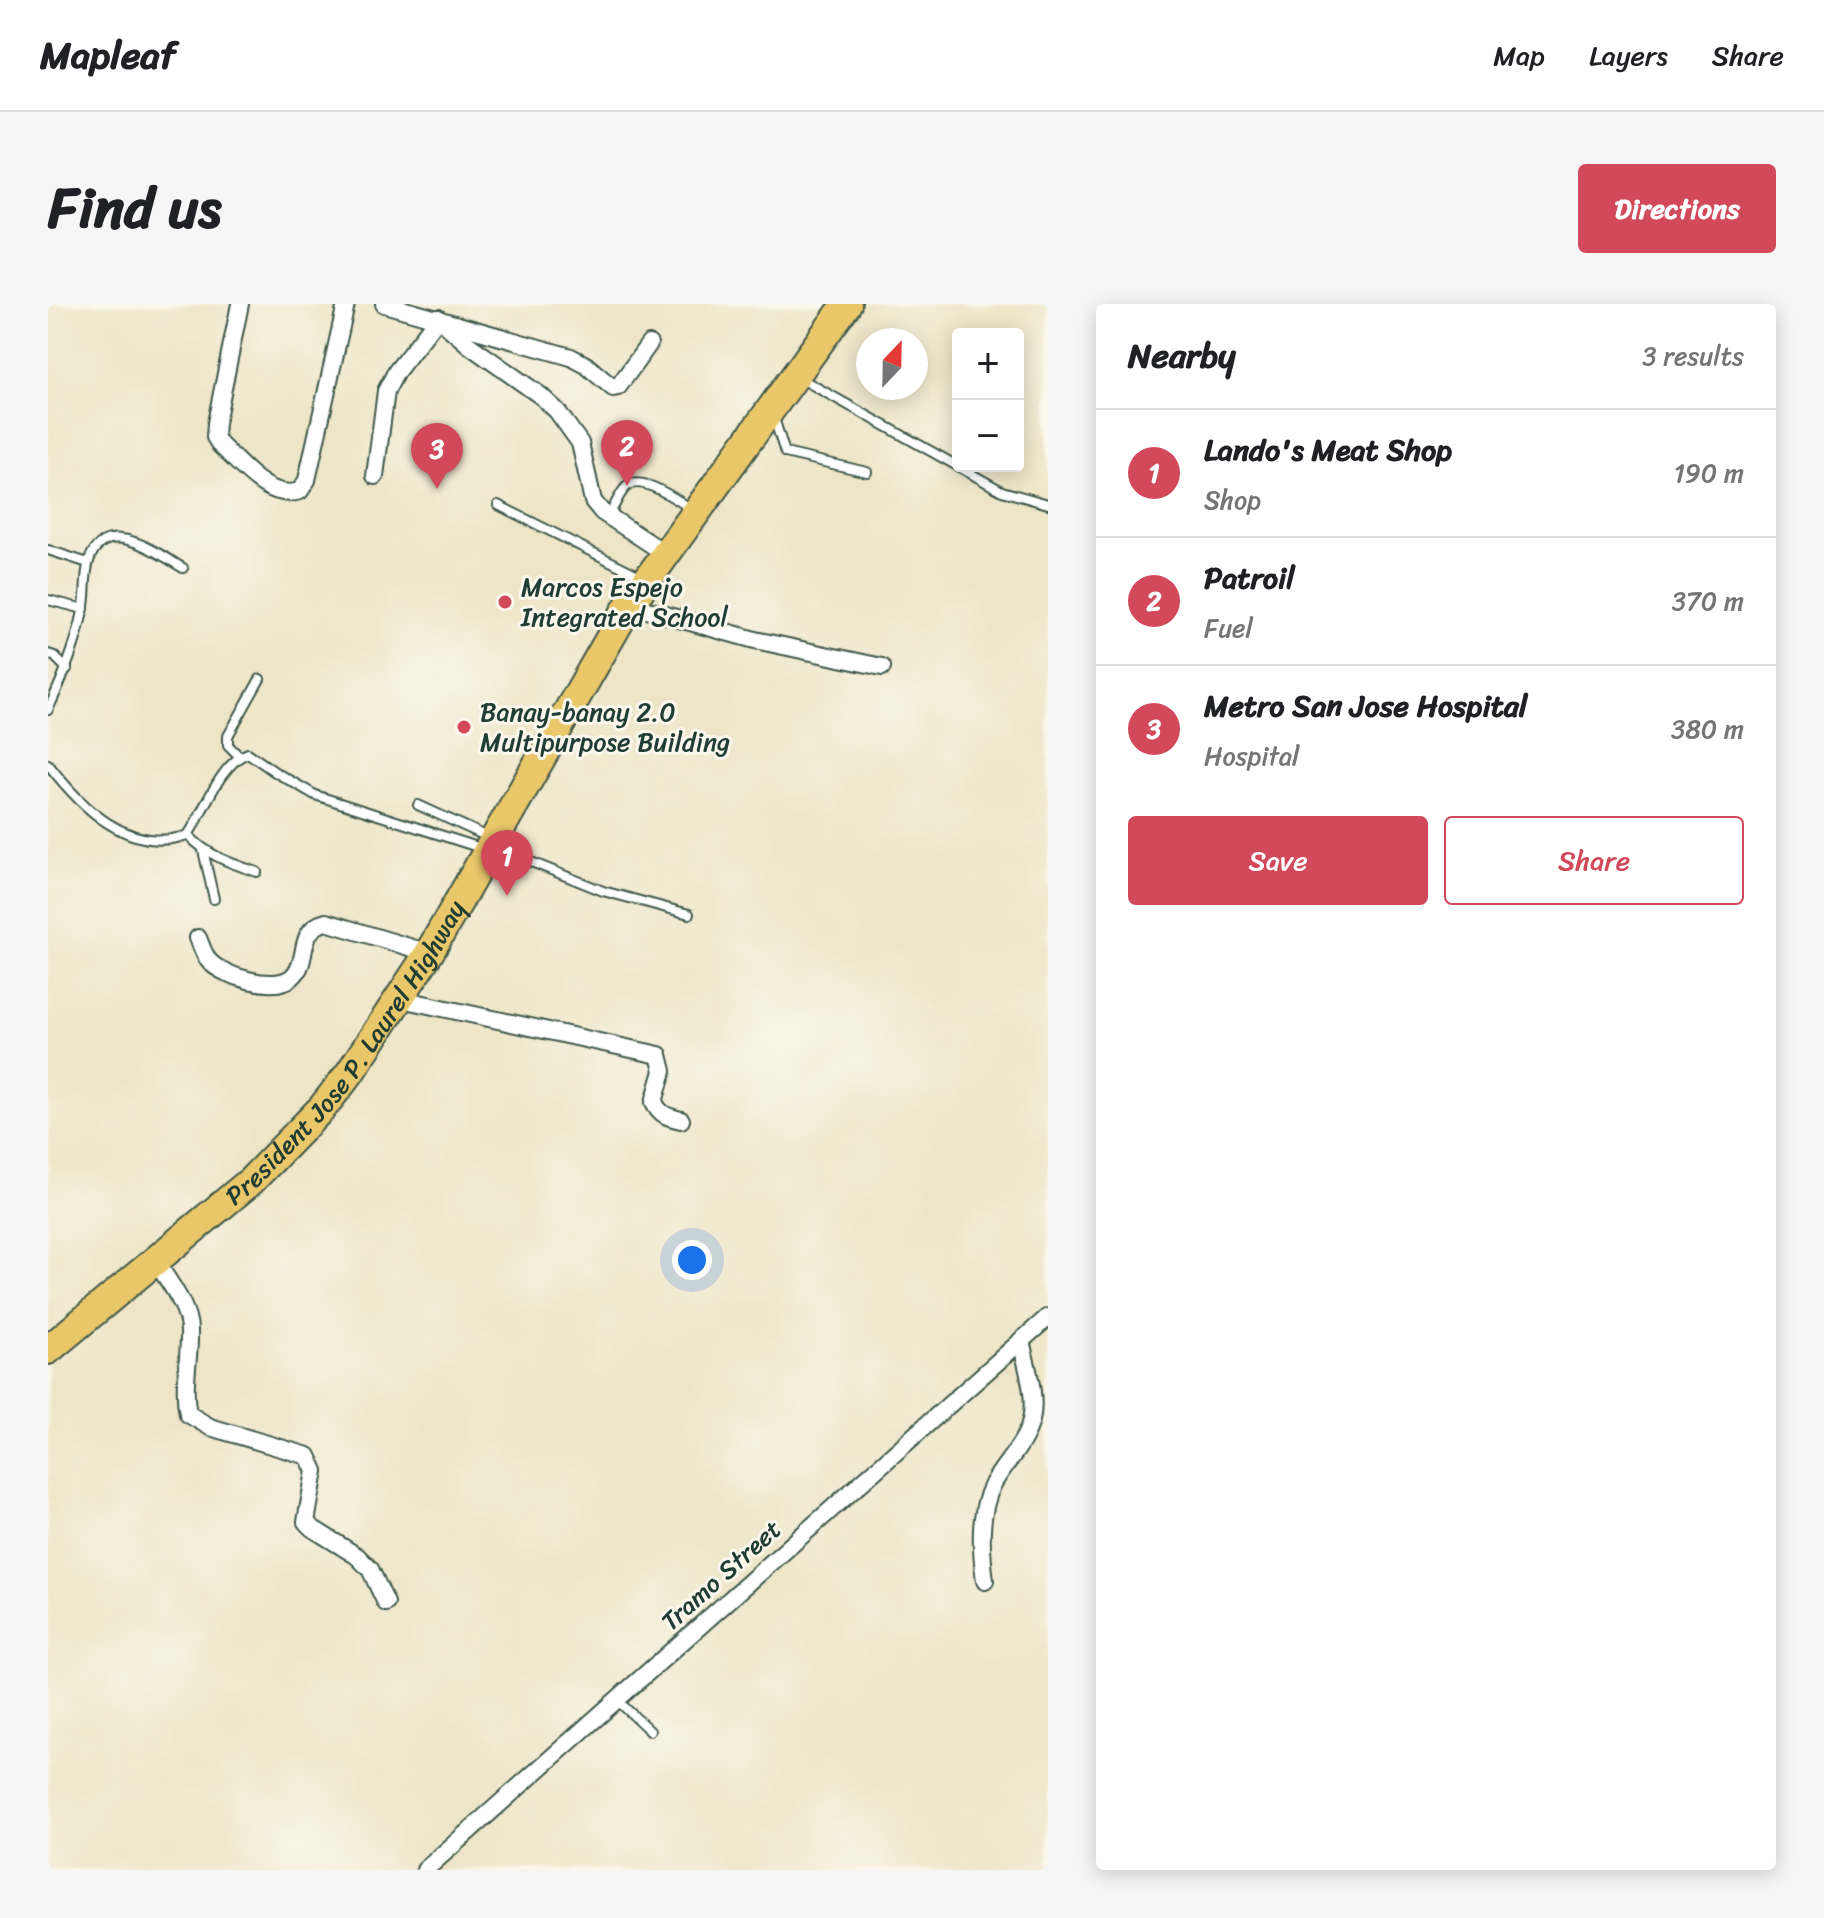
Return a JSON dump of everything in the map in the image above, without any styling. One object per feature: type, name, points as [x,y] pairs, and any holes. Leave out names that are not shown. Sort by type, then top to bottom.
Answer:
[{"type":"highway","name":"President Jose P. Laurel Highway","points":[[48,1350],[251,1181],[322,1108],[349,1074],[429,953],[629,605],[847,304]]},
{"type":"street","points":[[240,304],[215,437],[266,486],[285,494],[300,491],[307,480],[346,304]]},
{"type":"street","points":[[384,304],[571,357],[586,365],[613,388],[618,387],[649,344]]},
{"type":"street","points":[[375,476],[386,391],[396,372],[438,318]]},
{"type":"street","points":[[438,318],[557,411],[580,443],[593,501],[609,516],[666,554]]},
{"type":"street","points":[[629,605],[755,640],[882,667]]},
{"type":"street","points":[[198,938],[210,962],[231,974],[266,984],[280,983],[293,977],[308,933],[315,925],[326,922],[429,953]]},
{"type":"street","points":[[401,999],[659,1055],[663,1071],[654,1102],[659,1111],[681,1120]]},
{"type":"street","points":[[156,1261],[183,1307],[190,1328],[185,1397],[188,1414],[210,1427],[308,1456],[315,1471],[306,1522],[357,1556],[370,1569],[386,1603]]},
{"type":"street","name":"Tramo Street","points":[[425,1870],[1048,1317]]},
{"type":"street","points":[[985,1581],[985,1504],[993,1483],[1026,1435],[1032,1418],[1033,1401],[1021,1340]]},
{"type":"lane","points":[[794,375],[1002,491],[1048,504]]},
{"type":"lane","points":[[768,411],[775,419],[785,453],[867,472]]},
{"type":"lane","points":[[609,516],[627,486],[637,482],[695,511]]},
{"type":"lane","points":[[498,505],[647,580]]},
{"type":"lane","points":[[48,710],[67,669],[84,609],[88,563],[95,548],[109,540],[126,538],[183,568]]},
{"type":"lane","points":[[48,550],[88,563]]},
{"type":"lane","points":[[48,600],[84,609]]},
{"type":"lane","points":[[48,654],[67,669]]},
{"type":"lane","points":[[239,756],[228,745],[228,736],[260,679]]},
{"type":"lane","points":[[48,764],[71,794],[90,812],[129,835],[173,840],[188,835],[229,768],[239,756],[248,753],[315,795],[492,845]]},
{"type":"lane","points":[[418,805],[492,845],[603,891],[689,914]]},
{"type":"lane","points":[[188,835],[203,850],[257,872]]},
{"type":"lane","points":[[203,850],[214,899]]},
{"type":"lane","points":[[599,901],[603,891]]},
{"type":"lane","points":[[617,1700],[650,1731]]},
{"type":"place","name":"Patroil","points":[[627,486]]},
{"type":"place","name":"Metro San Jose Hospital","points":[[437,489]]},
{"type":"place","name":"Marcos Espejo Integrated School","points":[[505,602]]},
{"type":"place","name":"Banay-banay 2.0 Multipurpose Building","points":[[464,727]]},
{"type":"place","name":"Lando's Meat Shop","points":[[507,896]]}]
